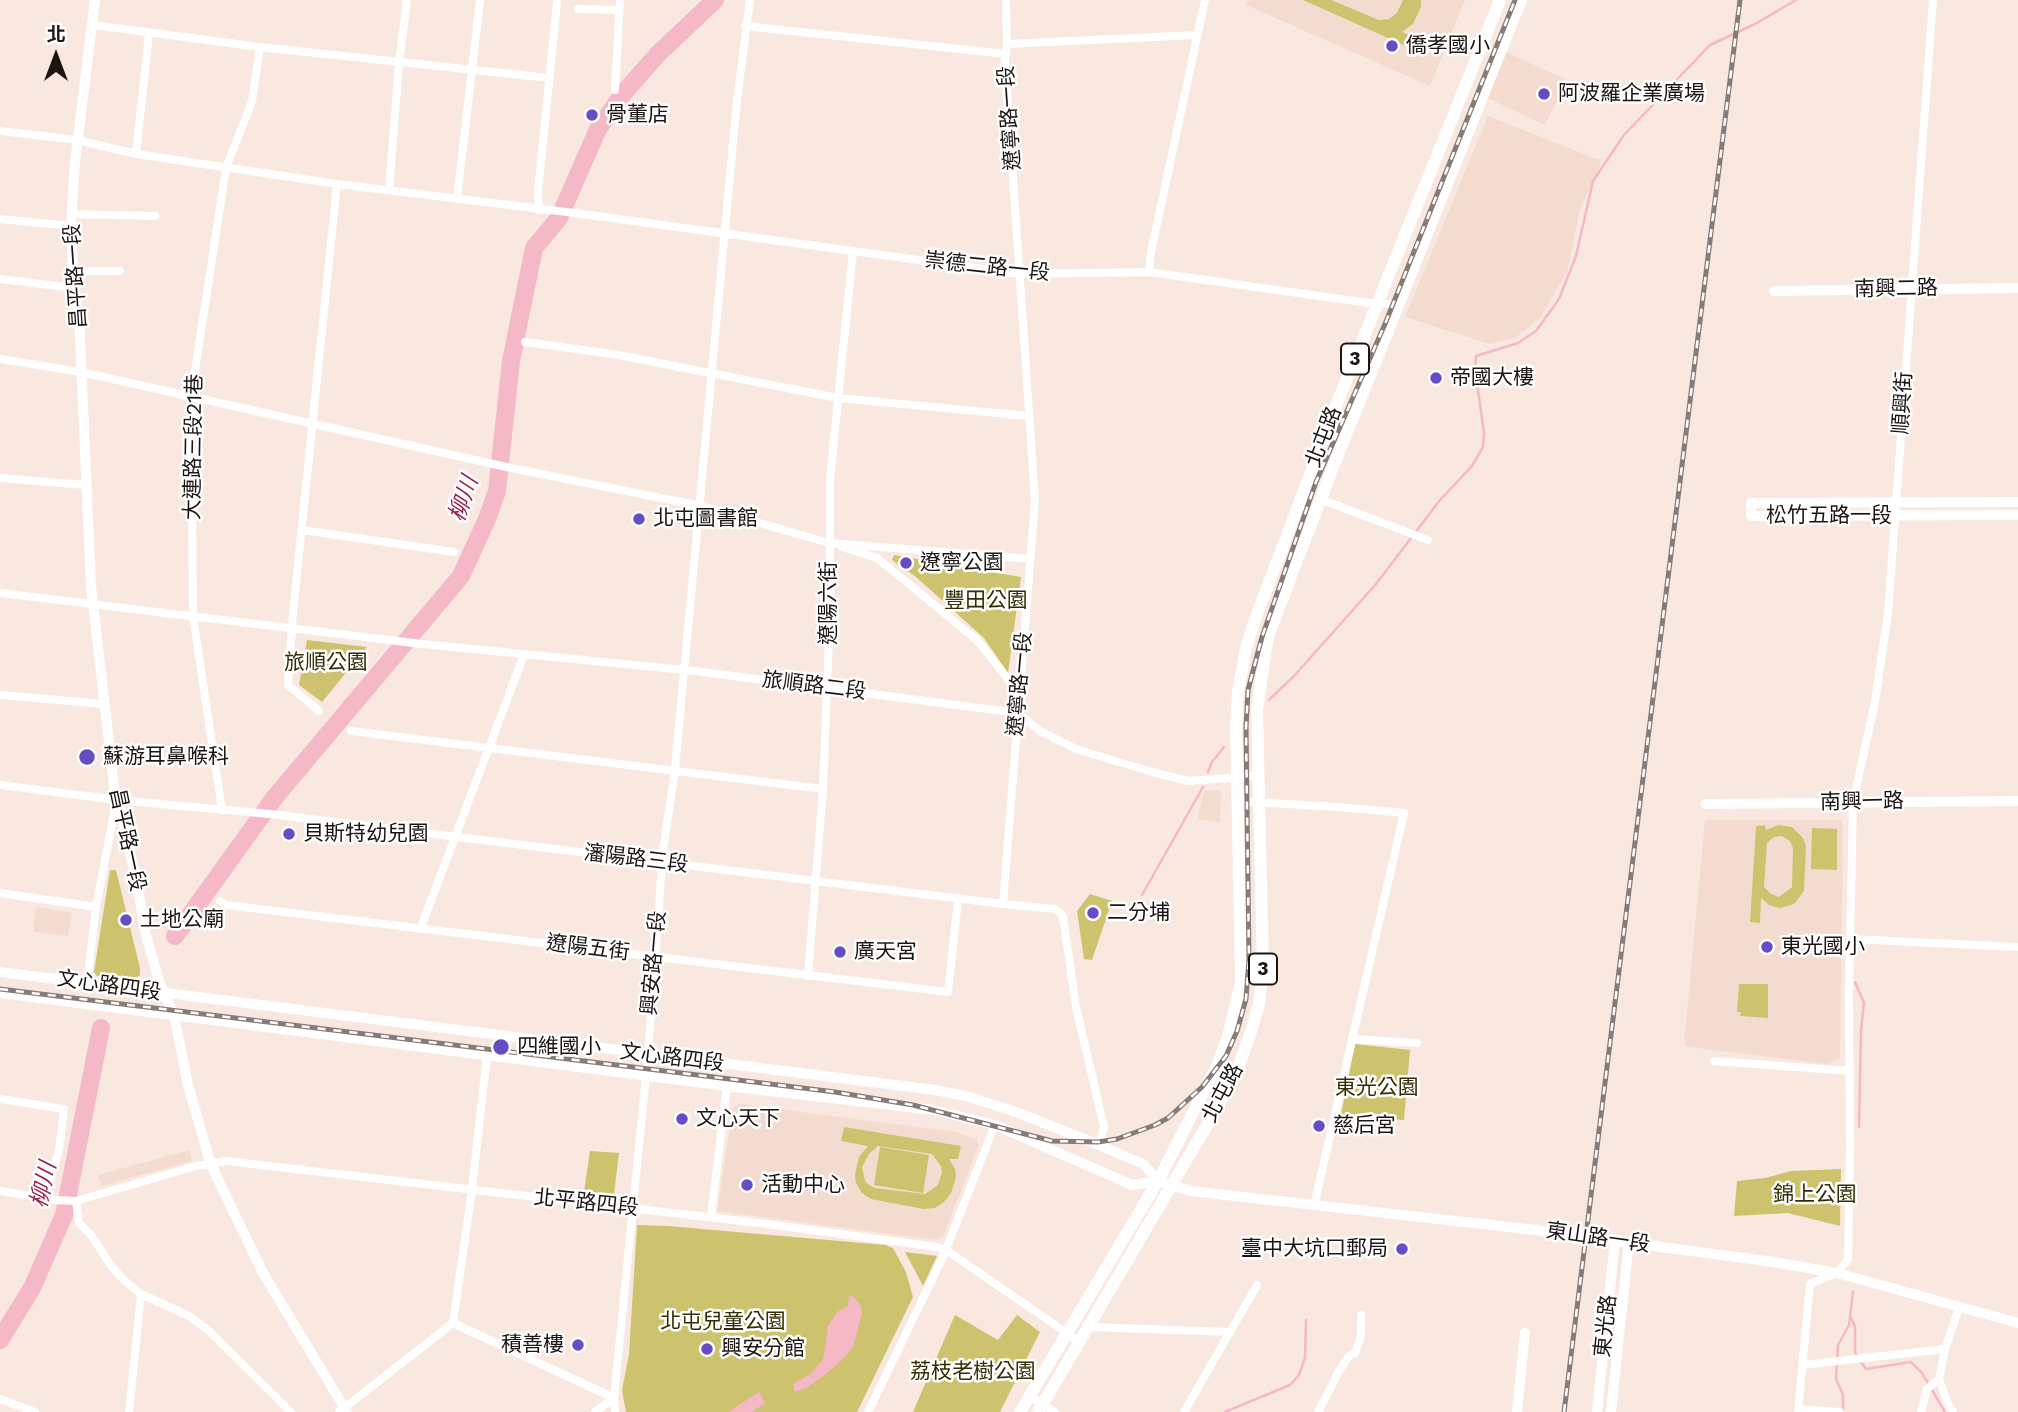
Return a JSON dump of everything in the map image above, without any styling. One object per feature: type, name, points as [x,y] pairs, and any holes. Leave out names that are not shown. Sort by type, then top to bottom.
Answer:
[{"type":"main road","name":"昌平路一段","points":[[95,0],[77,140],[71,226],[74,288],[79,316],[85,485],[93,605],[103,704],[117,800],[136,878],[146,935],[163,994],[174,1015],[188,1085],[211,1165],[263,1273],[344,1410]]},
{"type":"main road","name":"北屯路","points":[[1020,1412],[1158,1181],[1217,1066],[1236,1007],[1241,981],[1236,726],[1242,669],[1256,617],[1376,304],[1500,0]]},
{"type":"main road","name":"北屯路","points":[[1040,1408],[1236,1073],[1255,1022],[1261,989],[1263,954],[1257,709],[1269,636],[1320,499],[1521,0]]},
{"type":"main road","name":"南興二路","points":[[1774,291],[2018,288]]},
{"type":"main road","name":"松竹五路一段","points":[[2018,502],[1894,510],[1751,516],[1751,503],[1894,510],[2018,515]]},
{"type":"main road","name":"南興一路","points":[[1706,804],[2018,800]]},
{"type":"main road","name":"文心路四段","points":[[0,972],[934,1090],[965,1096],[1016,1112],[1099,1144],[1143,1164],[1158,1181]]},
{"type":"main road","name":"文心路四段","points":[[0,993],[934,1110],[995,1125],[1132,1185],[1158,1181],[1172,1186]]},
{"type":"main road","name":"東山路一段","points":[[1172,1186],[1773,1262],[1837,1273],[2018,1323]]},
{"type":"main road","name":"東光路","points":[[1597,1412],[1615,1240]]},
{"type":"main road","name":"東光路","points":[[1611,1412],[1629,1242]]},
{"type":"main road","points":[[1517,1412],[1525,1333]]},
{"type":"street","points":[[388,190],[407,0]]},
{"type":"street","points":[[457,199],[480,0]]},
{"type":"street","points":[[615,90],[620,0]]},
{"type":"street","name":"興安路一段","points":[[615,1412],[614,1398],[648,1055],[662,863],[675,769],[711,373],[745,26],[750,0]]},
{"type":"street","name":"遼寧路一段","points":[[1003,904],[1035,500],[1008,113],[1006,0]]},
{"type":"street","points":[[1149,272],[1205,0]]},
{"type":"street","name":"順興街","points":[[1837,1273],[1848,1259],[1853,802],[1882,659],[1888,613],[1933,0]]},
{"type":"street","points":[[0,131],[77,140],[136,154],[226,168],[543,210],[538,191],[557,3]]},
{"type":"street","points":[[578,9],[619,10]]},
{"type":"street","points":[[93,25],[260,47],[549,78]]},
{"type":"street","points":[[745,26],[1007,49],[1197,35]]},
{"type":"street","points":[[136,154],[149,33]]},
{"type":"street","name":"大連路三段21巷","points":[[222,810],[193,616],[191,397],[226,168],[252,101],[260,47]]},
{"type":"street","points":[[319,711],[288,685],[337,184]]},
{"type":"street","name":"崇德二路一段","points":[[543,210],[1021,274],[1149,272],[1376,304],[1399,304]]},
{"type":"street","points":[[72,214],[155,216]]},
{"type":"street","points":[[0,219],[71,226]]},
{"type":"street","name":"遼陽六街","points":[[808,976],[823,789],[830,615],[830,479],[853,251]]},
{"type":"street","points":[[74,271],[120,271]]},
{"type":"street","points":[[0,279],[74,288]]},
{"type":"street","points":[[525,342],[613,354],[838,398],[1029,416]]},
{"type":"street","points":[[0,359],[81,372],[486,463],[701,506],[877,558],[978,641],[1018,692]]},
{"type":"street","points":[[0,478],[85,485]]},
{"type":"street","points":[[1320,499],[1424,538]]},
{"type":"street","points":[[302,530],[454,552]]},
{"type":"street","points":[[829,543],[1031,559]]},
{"type":"street","points":[[0,593],[293,627]]},
{"type":"street","name":"旅順路二段","points":[[293,627],[414,643],[684,670],[1018,713],[1040,731],[1076,749],[1152,772],[1188,781],[1237,777]]},
{"type":"street","points":[[421,928],[524,655]]},
{"type":"street","points":[[0,695],[103,704]]},
{"type":"street","points":[[351,731],[823,789]]},
{"type":"street","points":[[1237,777],[1258,776]]},
{"type":"street","points":[[0,785],[222,810]]},
{"type":"street","points":[[87,983],[102,870],[117,800]]},
{"type":"street","points":[[1237,802],[1258,801],[1404,813],[1314,1206]]},
{"type":"street","name":"瀋陽路三段","points":[[222,810],[1003,904]]},
{"type":"street","points":[[0,893],[96,907]]},
{"type":"street","name":"遼陽五街","points":[[220,901],[226,905],[948,992],[958,900]]},
{"type":"street","points":[[1003,904],[1055,909],[1063,916],[1076,1007],[1104,1126],[1099,1144]]},
{"type":"street","points":[[1851,939],[2018,947]]},
{"type":"street","points":[[1353,1039],[1417,1043]]},
{"type":"street","points":[[344,1410],[453,1323],[487,1055]]},
{"type":"street","points":[[1714,1061],[1849,1071]]},
{"type":"street","points":[[711,1217],[727,1086]]},
{"type":"street","points":[[0,1099],[64,1110],[50,1199],[0,1191]]},
{"type":"street","points":[[868,1412],[946,1250],[995,1125]]},
{"type":"street","name":"北平路四段","points":[[50,1199],[73,1201],[197,1166],[226,1161],[711,1217],[946,1250],[1080,1342]]},
{"type":"street","points":[[73,1201],[79,1223],[91,1235],[112,1267],[141,1294],[189,1316],[208,1330],[291,1412]]},
{"type":"street","points":[[1837,1273],[1811,1284],[1798,1411],[1840,1412]]},
{"type":"street","points":[[1184,1412],[1257,1285]]},
{"type":"street","points":[[129,1412],[141,1294]]},
{"type":"street","points":[[1953,1412],[1939,1379],[1945,1349],[1959,1308]]},
{"type":"street","points":[[1318,1412],[1349,1356],[1355,1353],[1361,1336],[1361,1315]]},
{"type":"street","points":[[453,1323],[614,1398],[596,1412]]},
{"type":"street","points":[[1088,1327],[1230,1332]]},
{"type":"street","points":[[1803,1365],[1945,1349]]},
{"type":"street","points":[[1921,1412],[1927,1389],[1939,1379]]},
{"type":"street","points":[[1030,1396],[1040,1408],[1055,1412]]},
{"type":"street","points":[[0,1399],[35,1412]]},
{"type":"shaded area","name":"僑孝國小","points":[[1249,0],[1465,0],[1430,86],[1246,5]]},
{"type":"shaded area","points":[[1506,52],[1567,80],[1545,125],[1485,97]]},
{"type":"shaded area","points":[[1488,116],[1602,161],[1580,210],[1567,272],[1540,318],[1515,338],[1489,344],[1405,317]]},
{"type":"shaded area","points":[[1221,790],[1220,822],[1197,819],[1204,791]]},
{"type":"shaded area","name":"東光國小","points":[[1705,820],[1843,820],[1840,1057],[1828,1064],[1689,1047],[1684,1044]]},
{"type":"shaded area","points":[[36,907],[72,913],[68,936],[33,932]]},
{"type":"shaded area","points":[[739,1104],[956,1132],[976,1139],[979,1145],[943,1237],[936,1240],[717,1211],[733,1107]]},
{"type":"shaded area","points":[[189,1150],[192,1161],[101,1186],[98,1175]]},
{"type":"shaded area","points":[[852,1295],[861,1306],[862,1313],[853,1347],[822,1377],[795,1392],[793,1384],[810,1374],[823,1360],[828,1326],[837,1312],[848,1306],[849,1296]]},
{"type":"shaded area","points":[[759,1392],[765,1403],[752,1412],[728,1412]]},
{"type":"green space","points":[[1303,0],[1331,0],[1379,20],[1389,19],[1397,13],[1403,0],[1421,0],[1421,7],[1413,24],[1402,32],[1411,36],[1406,46]]},
{"type":"green space","name":"豐田公園","points":[[894,555],[1021,577],[1008,673],[984,638],[916,577],[892,560]]},
{"type":"green space","name":"旅順公園","points":[[307,640],[367,647],[322,702],[299,685]]},
{"type":"green space","points":[[1765,825],[1766,830],[1778,825],[1792,827],[1803,838],[1806,846],[1804,891],[1794,904],[1780,908],[1769,905],[1761,898],[1760,923],[1750,922],[1756,826]],"holes":[[[1782,836],[1790,841],[1793,848],[1792,887],[1779,897],[1764,887],[1767,843],[1774,837]]]},
{"type":"green space","points":[[1812,828],[1837,829],[1837,870],[1811,869]]},
{"type":"green space","points":[[110,870],[116,870],[140,968],[140,975],[133,980],[97,976],[94,972]]},
{"type":"green space","points":[[1090,894],[1112,901],[1092,960],[1084,959],[1077,911]]},
{"type":"green space","points":[[1739,984],[1768,984],[1768,1018],[1740,1016],[1741,1012],[1737,1012]]},
{"type":"green space","name":"東光公園","points":[[1355,1044],[1410,1050],[1404,1120],[1341,1115]]},
{"type":"green space","points":[[844,1127],[961,1146],[958,1159],[949,1159],[956,1177],[951,1193],[935,1208],[924,1209],[871,1199],[862,1193],[856,1183],[855,1174],[859,1157],[868,1146],[841,1141]],"holes":[[[878,1146],[932,1154],[942,1172],[938,1185],[925,1194],[874,1188],[865,1181],[862,1167],[869,1154]]]},
{"type":"green space","points":[[880,1147],[929,1155],[923,1193],[874,1185]]},
{"type":"green space","points":[[590,1151],[619,1153],[614,1194],[584,1192]]},
{"type":"green space","name":"錦上公園","points":[[1841,1169],[1840,1226],[1788,1213],[1734,1216],[1737,1181],[1765,1178],[1791,1171]]},
{"type":"green space","name":"北屯兒童公園","points":[[637,1225],[885,1245],[893,1248],[906,1272],[913,1297],[857,1412],[626,1412],[622,1390],[629,1354]]},
{"type":"green space","points":[[905,1252],[937,1256],[923,1286]]},
{"type":"green space","name":"荔枝老樹公園","points":[[955,1315],[998,1340],[1017,1315],[1040,1332],[1000,1412],[913,1412]]},
{"type":"waterway","name":"柳川","points":[[175,936],[275,797],[461,576],[497,491],[511,361],[534,248],[559,218],[598,129],[626,90],[658,54],[715,0]]},
{"type":"waterway","points":[[1269,700],[1295,675],[1376,584],[1440,500],[1472,466],[1483,447],[1484,433],[1475,369],[1476,356],[1518,343],[1536,331],[1559,299],[1576,256],[1593,181],[1624,135],[1710,45],[1755,24],[1796,0]]},
{"type":"waterway","points":[[1208,772],[1224,747]]},
{"type":"waterway","points":[[1142,895],[1203,787]]},
{"type":"waterway","points":[[1855,982],[1864,1003],[1859,1127]]},
{"type":"waterway","name":"柳川","points":[[0,1340],[32,1288],[64,1215],[101,1028]]},
{"type":"waterway","points":[[1843,1412],[1843,1395],[1836,1379],[1838,1345],[1849,1325],[1853,1292]]},
{"type":"waterway","points":[[1850,1316],[1855,1326],[1857,1356]]},
{"type":"waterway","points":[[1225,1412],[1290,1385],[1299,1375],[1305,1358],[1306,1320]]},
{"type":"waterway","points":[[1861,1362],[1866,1369],[1911,1362],[1922,1373],[1945,1412]]},
{"type":"railway","points":[[0,989],[835,1092],[913,1105],[1052,1141],[1098,1142],[1117,1139],[1168,1118],[1202,1087],[1226,1056],[1237,1031],[1246,999],[1249,959],[1246,728],[1248,690],[1262,637],[1316,482],[1385,324],[1515,0]]},
{"type":"railway","points":[[1564,1412],[1740,0]]},
{"type":"place","name":"僑孝國小","points":[[1392,46]]},
{"type":"place","name":"阿波羅企業廣場","points":[[1544,94]]},
{"type":"place","name":"骨董店","points":[[592,115]]},
{"type":"place","name":"帝國大樓","points":[[1436,378]]},
{"type":"place","name":"北屯圖書館","points":[[639,519]]},
{"type":"place","name":"遼寧公園","points":[[906,563]]},
{"type":"place","name":"蘇游耳鼻喉科","points":[[87,757]]},
{"type":"place","name":"貝斯特幼兒園","points":[[289,834]]},
{"type":"place","name":"二分埔","points":[[1093,913]]},
{"type":"place","name":"土地公廟","points":[[126,920]]},
{"type":"place","name":"東光國小","points":[[1767,947]]},
{"type":"place","name":"廣天宮","points":[[840,952]]},
{"type":"place","name":"四維國小","points":[[501,1047]]},
{"type":"place","name":"文心天下","points":[[682,1119]]},
{"type":"place","name":"慈后宮","points":[[1319,1126]]},
{"type":"place","name":"活動中心","points":[[747,1185]]},
{"type":"place","name":"臺中大坑口郵局","points":[[1402,1249]]},
{"type":"place","name":"積善樓","points":[[578,1345]]},
{"type":"place","name":"興安分館","points":[[707,1349]]}]
